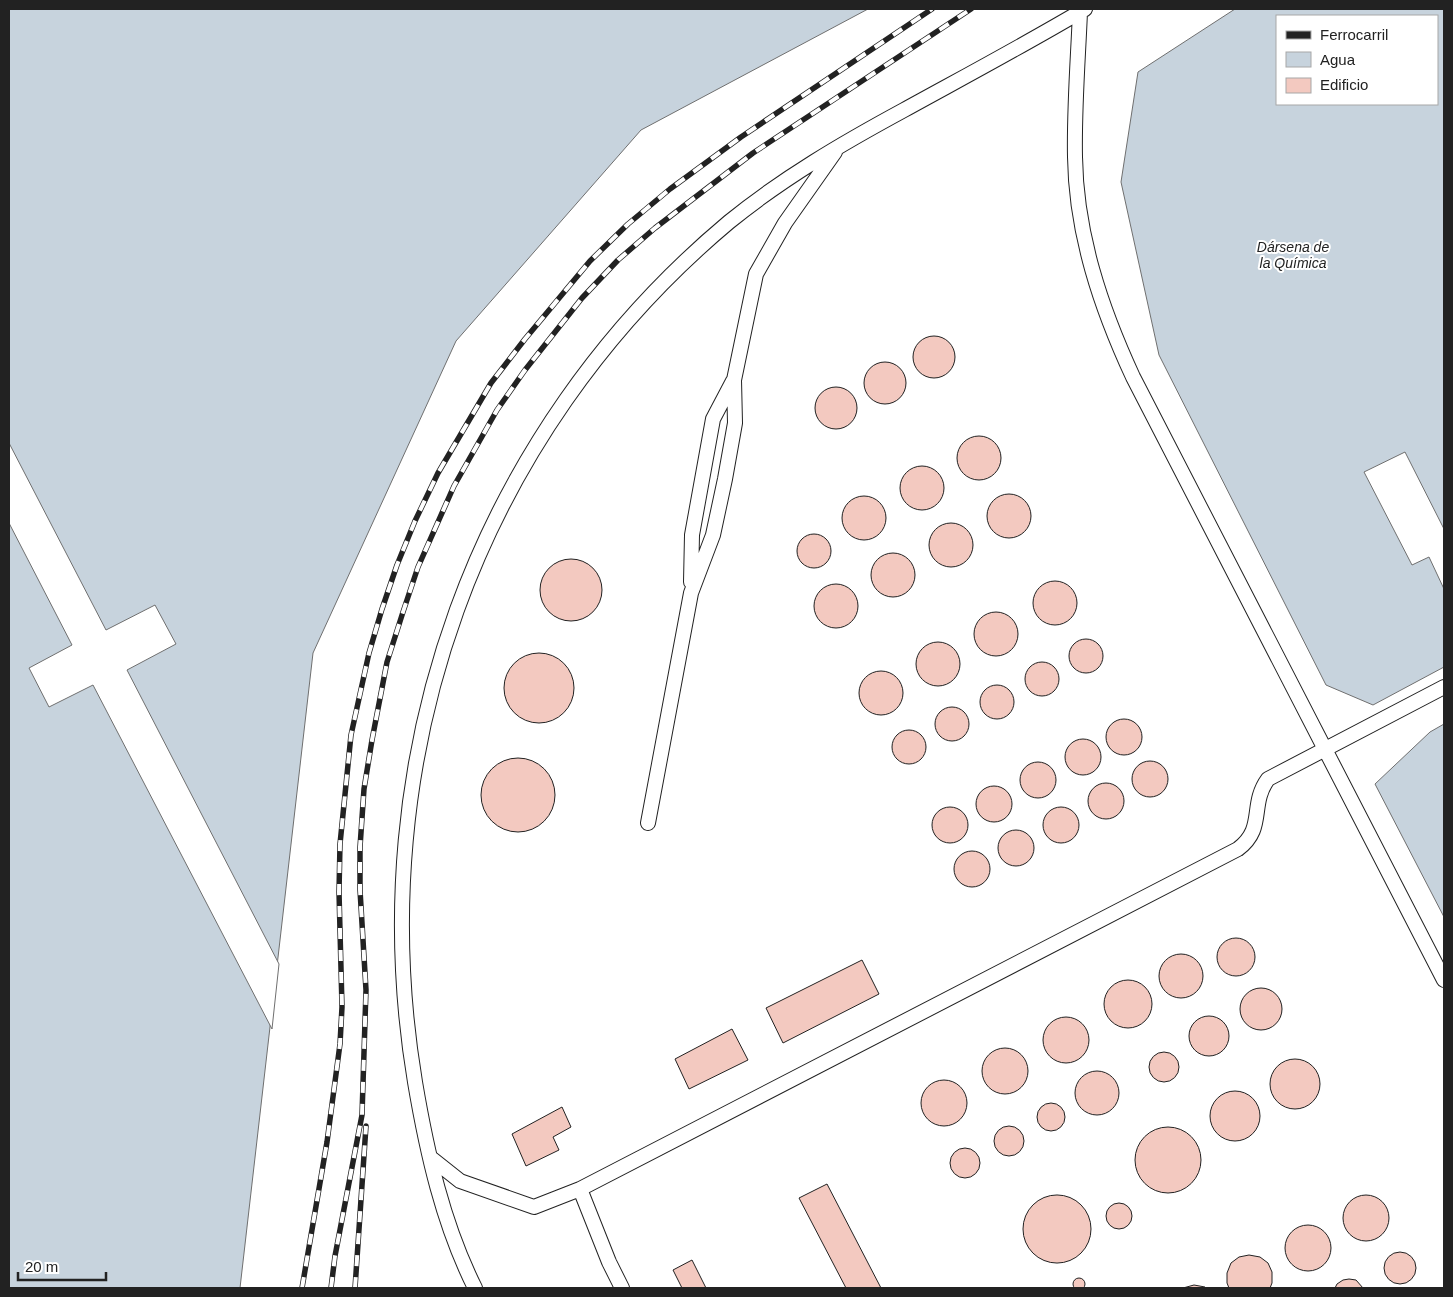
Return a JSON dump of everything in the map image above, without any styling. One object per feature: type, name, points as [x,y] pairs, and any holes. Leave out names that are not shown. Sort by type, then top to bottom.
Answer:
[{"type":"lane","points":[[475,1288],[461,1260],[445,1216],[421,1117],[404,993],[402,923],[403,875],[416,756],[449,629],[476,560],[505,500],[546,429],[566,399],[606,346],[682,264],[731,221],[773,189],[840,145],[1083,10]]},
{"type":"lane","points":[[1083,10],[1075,157],[1085,244],[1112,332],[1133,377],[1444,980]]},
{"type":"lane","points":[[691,593],[713,535],[725,479],[735,423],[734,380],[756,274],[785,223],[840,145]]},
{"type":"lane","points":[[648,823],[691,593],[692,535],[713,419],[734,380]]},
{"type":"lane","points":[[431,1158],[460,1182],[534,1207],[580,1189],[1238,849],[1248,842],[1253,834],[1259,795],[1268,779],[1444,687]]},
{"type":"lane","points":[[580,1189],[609,1262],[622,1288]]},
{"type":"water","points":[[9,9],[868,9],[641,130],[456,341],[313,653],[240,1288],[9,1288]]},
{"type":"water","name":"Dársena de la Química","points":[[1235,9],[1444,9],[1444,529],[1405,452],[1364,472],[1412,565],[1429,557],[1444,589],[1444,667],[1373,705],[1326,685],[1159,355],[1121,182],[1138,72]]},
{"type":"water","points":[[1444,724],[1444,917],[1375,784],[1430,732]]},
{"type":"pier","points":[[9,443],[106,630],[155,605],[176,644],[127,670],[279,964],[272,1029],[93,685],[49,707],[29,668],[72,645],[9,523]]},
{"type":"building","points":[[930,336],[938,336],[949,342],[955,357],[949,372],[938,378],[930,378],[919,372],[913,361],[913,353],[919,342]]},
{"type":"building","points":[[881,362],[889,362],[900,368],[906,383],[900,398],[889,404],[881,404],[870,398],[864,387],[864,379],[870,368]]},
{"type":"building","points":[[832,387],[840,387],[851,393],[857,408],[851,423],[840,429],[832,429],[821,423],[815,412],[815,404],[821,393]]},
{"type":"building","points":[[975,436],[983,436],[995,442],[1001,458],[995,474],[983,480],[975,480],[963,474],[957,462],[957,454],[963,442]]},
{"type":"building","points":[[918,466],[926,466],[938,472],[944,488],[938,504],[926,510],[918,510],[906,504],[900,492],[900,484],[906,472]]},
{"type":"building","points":[[1005,494],[1013,494],[1025,500],[1031,516],[1025,532],[1013,538],[1005,538],[993,532],[987,520],[987,512],[993,500]]},
{"type":"building","points":[[860,496],[868,496],[880,502],[886,518],[880,534],[868,540],[860,540],[848,534],[842,522],[842,514],[848,502]]},
{"type":"building","points":[[947,523],[955,523],[967,529],[973,545],[967,561],[955,567],[947,567],[935,561],[929,549],[929,541],[935,529]]},
{"type":"building","points":[[814,534],[821,535],[826,539],[830,544],[830,558],[826,563],[821,567],[814,568],[807,567],[802,563],[798,558],[797,551],[798,544],[802,539],[807,535]]},
{"type":"building","points":[[889,553],[897,553],[909,559],[915,575],[909,591],[897,597],[889,597],[877,591],[871,579],[871,571],[877,559]]},
{"type":"building","points":[[571,559],[583,561],[593,568],[600,578],[602,590],[600,602],[593,612],[583,619],[571,621],[559,619],[549,612],[542,602],[540,590],[542,578],[549,568],[559,561]]},
{"type":"building","points":[[1051,581],[1059,581],[1071,587],[1077,603],[1071,619],[1059,625],[1051,625],[1039,619],[1033,607],[1033,599],[1039,587]]},
{"type":"building","points":[[832,584],[840,584],[852,590],[858,606],[852,622],[840,628],[832,628],[820,622],[814,610],[814,602],[820,590]]},
{"type":"building","points":[[992,612],[1000,612],[1012,618],[1018,634],[1012,650],[1000,656],[992,656],[980,650],[974,638],[974,630],[980,618]]},
{"type":"building","points":[[1086,639],[1098,644],[1103,656],[1098,668],[1086,673],[1074,668],[1069,656],[1074,644]]},
{"type":"building","points":[[934,642],[942,642],[954,648],[960,664],[954,680],[942,686],[934,686],[922,680],[916,668],[916,660],[922,648]]},
{"type":"building","points":[[546,653],[559,659],[568,668],[572,674],[574,688],[572,702],[564,713],[553,721],[532,723],[525,721],[514,713],[506,702],[504,681],[506,674],[514,663],[525,655]]},
{"type":"building","points":[[1042,662],[1049,663],[1054,667],[1058,672],[1058,686],[1054,691],[1049,695],[1042,696],[1035,695],[1030,691],[1026,686],[1025,679],[1026,672],[1030,667],[1035,663]]},
{"type":"building","points":[[877,671],[885,671],[897,677],[903,693],[897,709],[885,715],[877,715],[865,709],[859,697],[859,689],[865,677]]},
{"type":"building","points":[[997,685],[1004,686],[1009,690],[1013,695],[1013,709],[1009,714],[1004,718],[997,719],[990,718],[985,714],[981,709],[980,702],[981,695],[985,690],[990,686]]},
{"type":"building","points":[[952,707],[959,708],[964,712],[968,717],[968,731],[964,736],[959,740],[952,741],[945,740],[940,736],[936,731],[935,724],[936,717],[940,712],[945,708]]},
{"type":"building","points":[[1124,719],[1131,720],[1137,724],[1141,730],[1141,744],[1137,750],[1131,754],[1124,755],[1117,754],[1111,750],[1107,744],[1106,737],[1107,730],[1111,724],[1117,720]]},
{"type":"building","points":[[909,730],[916,731],[921,735],[925,740],[925,754],[921,759],[916,763],[909,764],[902,763],[897,759],[893,754],[892,747],[893,740],[897,735],[902,731]]},
{"type":"building","points":[[1083,739],[1090,740],[1096,744],[1100,750],[1100,764],[1096,770],[1090,774],[1083,775],[1076,774],[1070,770],[1066,764],[1065,757],[1066,750],[1070,744],[1076,740]]},
{"type":"building","points":[[518,758],[539,764],[549,774],[555,795],[549,816],[539,826],[518,832],[497,826],[487,816],[481,795],[487,774],[497,764]]},
{"type":"building","points":[[1150,761],[1157,762],[1163,766],[1167,772],[1167,786],[1163,792],[1157,796],[1150,797],[1143,796],[1137,792],[1133,786],[1132,779],[1133,772],[1137,766],[1143,762]]},
{"type":"building","points":[[1038,762],[1045,763],[1051,767],[1055,773],[1055,787],[1051,793],[1045,797],[1038,798],[1031,797],[1025,793],[1021,787],[1020,780],[1021,773],[1025,767],[1031,763]]},
{"type":"building","points":[[1106,783],[1113,784],[1119,788],[1123,794],[1123,808],[1119,814],[1113,818],[1106,819],[1099,818],[1093,814],[1089,808],[1088,801],[1089,794],[1093,788],[1099,784]]},
{"type":"building","points":[[994,786],[1001,787],[1007,791],[1011,797],[1011,811],[1007,817],[1001,821],[994,822],[987,821],[981,817],[977,811],[976,804],[977,797],[981,791],[987,787]]},
{"type":"building","points":[[950,807],[957,808],[963,812],[967,818],[967,832],[963,838],[957,842],[950,843],[943,842],[937,838],[933,832],[932,825],[933,818],[937,812],[943,808]]},
{"type":"building","points":[[1061,807],[1068,808],[1074,812],[1078,818],[1078,832],[1074,838],[1068,842],[1061,843],[1054,842],[1048,838],[1044,832],[1043,825],[1044,818],[1048,812],[1054,808]]},
{"type":"building","points":[[1016,830],[1023,831],[1029,835],[1033,841],[1033,855],[1029,861],[1023,865],[1016,866],[1009,865],[1003,861],[999,855],[998,848],[999,841],[1003,835],[1009,831]]},
{"type":"building","points":[[972,851],[979,852],[985,856],[989,862],[989,876],[985,882],[979,886],[972,887],[965,886],[959,882],[955,876],[954,869],[955,862],[959,856],[965,852]]},
{"type":"building","points":[[1236,938],[1250,943],[1255,957],[1250,971],[1236,976],[1222,971],[1217,957],[1222,943]]},
{"type":"building","points":[[1181,954],[1193,958],[1199,964],[1203,976],[1199,988],[1193,994],[1181,998],[1169,994],[1163,988],[1159,976],[1163,964],[1169,958]]},
{"type":"building","points":[[862,960],[879,994],[783,1043],[766,1008]]},
{"type":"building","points":[[1123,980],[1133,980],[1145,987],[1152,999],[1152,1009],[1145,1021],[1133,1028],[1123,1028],[1115,1024],[1108,1017],[1104,1009],[1104,999],[1108,991],[1115,984]]},
{"type":"building","points":[[1265,988],[1273,991],[1279,997],[1282,1009],[1279,1021],[1273,1027],[1257,1030],[1249,1027],[1243,1021],[1240,1005],[1243,997],[1249,991]]},
{"type":"building","points":[[1209,1016],[1220,1019],[1226,1025],[1229,1036],[1226,1047],[1220,1053],[1209,1056],[1198,1053],[1192,1047],[1189,1036],[1192,1025],[1198,1019]]},
{"type":"building","points":[[1066,1017],[1079,1021],[1085,1027],[1089,1040],[1085,1053],[1079,1059],[1066,1063],[1053,1059],[1047,1053],[1043,1040],[1047,1027],[1053,1021]]},
{"type":"building","points":[[732,1029],[748,1060],[689,1089],[675,1059]]},
{"type":"building","points":[[1005,1048],[1018,1052],[1024,1058],[1028,1071],[1024,1084],[1018,1090],[1005,1094],[992,1090],[986,1084],[982,1071],[986,1058],[992,1052]]},
{"type":"building","points":[[1164,1052],[1170,1053],[1178,1061],[1178,1073],[1170,1081],[1164,1082],[1158,1081],[1150,1073],[1149,1067],[1150,1061],[1158,1053]]},
{"type":"building","points":[[1295,1059],[1305,1061],[1313,1066],[1318,1074],[1320,1084],[1318,1094],[1313,1102],[1305,1107],[1295,1109],[1285,1107],[1277,1102],[1272,1094],[1270,1084],[1272,1074],[1277,1066],[1285,1061]]},
{"type":"building","points":[[1097,1071],[1109,1075],[1115,1081],[1119,1093],[1115,1105],[1109,1111],[1097,1115],[1085,1111],[1079,1105],[1075,1093],[1079,1081],[1085,1075]]},
{"type":"building","points":[[944,1080],[957,1084],[963,1090],[967,1103],[963,1116],[957,1122],[944,1126],[931,1122],[925,1116],[921,1103],[925,1090],[931,1084]]},
{"type":"building","points":[[1230,1091],[1240,1091],[1253,1098],[1260,1111],[1260,1121],[1253,1134],[1240,1141],[1230,1141],[1221,1137],[1214,1130],[1210,1121],[1210,1111],[1214,1102],[1221,1095]]},
{"type":"building","points":[[1051,1103],[1061,1107],[1065,1117],[1061,1127],[1051,1131],[1041,1127],[1037,1117],[1041,1107]]},
{"type":"building","points":[[562,1107],[571,1127],[553,1137],[559,1150],[526,1166],[512,1134]]},
{"type":"building","points":[[1009,1126],[1020,1130],[1024,1141],[1020,1152],[1009,1156],[998,1152],[994,1141],[998,1130]]},
{"type":"building","points":[[1161,1127],[1175,1127],[1187,1132],[1196,1141],[1201,1153],[1199,1173],[1192,1184],[1175,1193],[1161,1193],[1149,1188],[1140,1179],[1135,1167],[1135,1153],[1140,1141],[1149,1132]]},
{"type":"building","points":[[965,1148],[976,1152],[980,1163],[976,1174],[965,1178],[954,1174],[950,1163],[954,1152]]},
{"type":"building","points":[[827,1184],[881,1288],[846,1288],[799,1198]]},
{"type":"building","points":[[1057,1195],[1070,1197],[1081,1205],[1089,1216],[1091,1229],[1089,1242],[1081,1253],[1070,1261],[1057,1263],[1044,1261],[1033,1253],[1025,1242],[1023,1229],[1025,1216],[1033,1205],[1044,1197]]},
{"type":"building","points":[[1366,1195],[1379,1199],[1385,1205],[1389,1218],[1385,1231],[1379,1237],[1366,1241],[1353,1237],[1347,1231],[1343,1218],[1347,1205],[1353,1199]]},
{"type":"building","points":[[1119,1203],[1128,1207],[1132,1216],[1128,1225],[1119,1229],[1110,1225],[1106,1216],[1110,1207]]},
{"type":"building","points":[[1308,1225],[1321,1229],[1327,1235],[1331,1248],[1327,1261],[1321,1267],[1308,1271],[1295,1267],[1289,1261],[1285,1248],[1289,1235],[1295,1229]]},
{"type":"building","points":[[1400,1252],[1411,1257],[1416,1268],[1411,1279],[1400,1284],[1389,1279],[1384,1268],[1389,1257]]},
{"type":"building","points":[[1249,1255],[1260,1257],[1268,1263],[1272,1272],[1270,1288],[1229,1288],[1227,1273],[1231,1263],[1239,1257]]},
{"type":"building","points":[[692,1260],[706,1288],[682,1288],[673,1270]]},
{"type":"building","points":[[1079,1278],[1085,1284],[1079,1290],[1073,1284]]},
{"type":"building","points":[[1343,1280],[1356,1280],[1363,1288],[1335,1288]]},
{"type":"building","points":[[1194,1285],[1205,1287],[1206,1288],[1183,1288]]},
{"type":"railway","points":[[302,1288],[327,1142],[340,1044],[342,1007],[339,892],[340,844],[351,735],[369,653],[382,609],[415,521],[438,473],[491,383],[590,261],[628,224],[670,189],[741,137],[932,9]]},
{"type":"railway","points":[[331,1288],[335,1256],[362,1115],[366,990],[360,890],[360,847],[364,789],[387,662],[418,567],[454,486],[497,410],[525,370],[582,298],[618,260],[655,228],[753,153],[971,9]]},
{"type":"railway","points":[[355,1288],[366,1126]]}]
